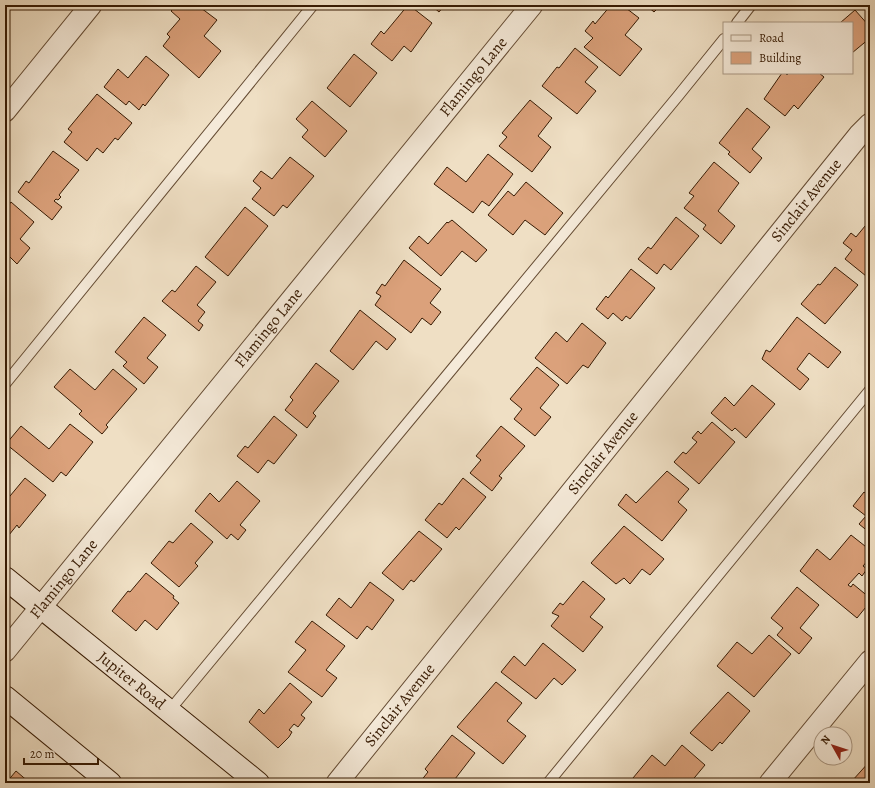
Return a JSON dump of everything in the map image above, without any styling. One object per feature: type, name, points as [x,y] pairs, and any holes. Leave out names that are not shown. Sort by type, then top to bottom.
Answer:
[{"type":"main road","name":"Jupiter Road","points":[[5,578],[258,783]]},
{"type":"main road","points":[[5,697],[109,783]]},
{"type":"street","points":[[5,111],[91,5]]},
{"type":"street","name":"Flamingo Lane","points":[[5,651],[532,5]]},
{"type":"street","name":"Sinclair Avenue","points":[[337,783],[859,135],[870,124]]},
{"type":"street","points":[[770,783],[870,661]]},
{"type":"lane","points":[[5,384],[313,5]]},
{"type":"lane","points":[[738,22],[751,5]]},
{"type":"lane","points":[[169,711],[723,40]]},
{"type":"lane","points":[[548,783],[870,390]]},
{"type":"building","points":[[177,5],[197,5],[217,20],[204,36],[221,51],[199,78],[163,46],[170,37],[167,34],[180,19],[171,11]]},
{"type":"building","points":[[408,5],[432,23],[411,52],[404,46],[392,61],[371,44],[381,31],[384,34]]},
{"type":"building","points":[[431,5],[445,5],[439,12]]},
{"type":"building","points":[[611,5],[622,5],[639,18],[625,35],[642,49],[620,76],[584,47],[593,38],[585,31],[593,21],[595,24]]},
{"type":"building","points":[[646,5],[661,5],[654,12]]},
{"type":"building","points":[[855,10],[870,27],[870,38],[853,52],[853,22],[841,22]]},
{"type":"building","points":[[575,48],[598,67],[585,82],[596,91],[577,114],[542,86]]},
{"type":"building","points":[[354,54],[377,73],[350,107],[327,88]]},
{"type":"building","points":[[146,56],[169,75],[145,106],[143,104],[139,110],[129,101],[126,105],[104,87],[118,69],[128,78]]},
{"type":"building","points":[[781,74],[820,74],[824,77],[798,109],[794,105],[785,116],[764,99]]},
{"type":"building","points":[[97,94],[132,123],[118,140],[115,138],[103,153],[97,148],[87,161],[64,142],[72,132],[68,129]]},
{"type":"building","points":[[530,100],[552,118],[538,136],[551,147],[532,172],[499,146],[507,137],[502,133]]},
{"type":"building","points":[[312,101],[347,131],[325,157],[302,137],[308,130],[296,119]]},
{"type":"building","points":[[747,108],[770,127],[752,149],[762,158],[750,173],[728,154],[730,152],[719,143]]},
{"type":"building","points":[[53,151],[79,170],[59,195],[61,197],[54,201],[62,207],[52,220],[18,192],[26,181],[29,183]]},
{"type":"building","points":[[488,154],[513,174],[489,206],[482,201],[473,213],[434,184],[447,167],[466,182]]},
{"type":"building","points":[[290,157],[314,176],[287,208],[283,205],[274,216],[252,199],[261,188],[253,181],[261,171],[272,179]]},
{"type":"building","points":[[714,162],[739,183],[718,211],[735,226],[721,244],[703,229],[706,225],[684,208],[694,196],[689,193]]},
{"type":"building","points":[[526,182],[563,213],[545,235],[525,220],[513,235],[488,215],[508,191],[514,196]]},
{"type":"building","points":[[11,202],[34,222],[20,239],[30,248],[17,264],[10,257],[5,263],[5,210]]},
{"type":"building","points":[[245,207],[268,226],[228,276],[205,257]]},
{"type":"building","points":[[676,217],[699,236],[671,270],[664,264],[657,274],[638,259],[648,247],[651,249]]},
{"type":"building","points":[[452,220],[487,250],[476,262],[462,251],[441,276],[409,248],[419,236],[428,244],[447,222],[448,223]]},
{"type":"building","points":[[870,220],[870,272],[866,276],[845,259],[852,250],[843,243],[851,233],[856,237]]},
{"type":"building","points":[[404,260],[441,289],[430,303],[441,312],[431,325],[422,318],[411,333],[375,305],[381,296],[376,293],[382,284],[385,286]]},
{"type":"building","points":[[196,266],[216,282],[197,305],[205,312],[198,321],[203,325],[199,331],[162,301],[172,290],[175,292]]},
{"type":"building","points":[[835,267],[858,285],[825,324],[801,304]]},
{"type":"building","points":[[631,269],[655,288],[630,319],[626,316],[622,321],[613,313],[608,319],[596,309],[606,296],[608,298]]},
{"type":"building","points":[[360,310],[396,339],[387,350],[376,341],[353,370],[330,351]]},
{"type":"building","points":[[144,317],[166,335],[147,358],[158,367],[144,384],[123,366],[127,362],[115,352]]},
{"type":"building","points":[[797,317],[841,352],[828,368],[809,353],[797,369],[809,379],[800,390],[762,359],[766,350],[770,352]]},
{"type":"building","points":[[582,323],[606,343],[588,368],[583,365],[567,384],[535,358],[556,332],[567,342]]},
{"type":"building","points":[[316,363],[339,381],[313,413],[316,416],[307,428],[285,410],[293,400],[290,397]]},
{"type":"building","points":[[537,367],[559,385],[540,408],[551,417],[535,436],[514,419],[522,409],[510,399]]},
{"type":"building","points":[[70,369],[95,390],[113,369],[137,389],[106,425],[108,427],[102,434],[79,414],[82,411],[54,387]]},
{"type":"building","points":[[752,385],[775,404],[746,438],[735,428],[732,431],[711,413],[725,397],[734,406]]},
{"type":"building","points":[[274,416],[297,435],[274,464],[268,460],[258,473],[237,456],[245,446],[248,448]]},
{"type":"building","points":[[712,422],[735,442],[699,484],[674,462],[683,452],[686,454],[697,442],[692,438],[698,431],[701,434]]},
{"type":"building","points":[[70,424],[93,442],[66,476],[61,472],[53,482],[6,444],[21,426],[49,449]]},
{"type":"building","points":[[501,426],[525,446],[499,476],[502,478],[492,491],[470,473],[481,460],[476,456]]},
{"type":"building","points":[[667,471],[689,489],[678,502],[687,510],[662,541],[618,505],[626,494],[636,503]]},
{"type":"building","points":[[25,478],[46,495],[19,528],[17,525],[9,535],[5,532],[5,502]]},
{"type":"building","points":[[463,478],[486,497],[459,530],[456,527],[447,538],[425,520],[439,503],[442,505]]},
{"type":"building","points":[[237,481],[260,501],[240,525],[246,530],[238,540],[231,534],[227,539],[195,511],[210,493],[219,502]]},
{"type":"building","points":[[864,492],[870,497],[870,533],[859,524],[866,516],[853,506]]},
{"type":"building","points":[[191,523],[213,542],[195,563],[198,566],[179,587],[151,563],[169,541],[173,543]]},
{"type":"building","points":[[624,526],[664,559],[650,575],[642,569],[630,584],[624,578],[616,584],[591,563]]},
{"type":"building","points":[[419,531],[442,549],[414,582],[411,580],[403,590],[382,573]]},
{"type":"building","points":[[851,535],[870,550],[870,558],[863,566],[867,569],[862,576],[859,573],[848,585],[851,587],[853,584],[870,598],[870,602],[857,618],[800,571],[817,549],[830,560]]},
{"type":"building","points":[[146,573],[174,596],[173,598],[179,603],[157,630],[145,620],[136,631],[112,611],[128,591],[130,592]]},
{"type":"building","points":[[583,581],[605,599],[590,617],[603,627],[583,652],[551,626],[559,616],[552,613],[560,603],[563,605]]},
{"type":"building","points":[[370,582],[394,600],[372,630],[367,626],[357,639],[326,615],[339,598],[351,608]]},
{"type":"building","points":[[797,587],[819,605],[800,628],[812,638],[799,654],[777,635],[783,628],[771,618]]},
{"type":"building","points":[[312,621],[345,646],[326,670],[337,678],[322,697],[288,672],[306,650],[295,642]]},
{"type":"building","points":[[769,635],[791,654],[754,697],[717,666],[737,642],[752,654]]},
{"type":"building","points":[[543,643],[576,670],[562,685],[554,678],[536,699],[501,672],[514,656],[525,666]]},
{"type":"building","points":[[496,682],[522,703],[507,721],[526,736],[503,764],[457,727]]},
{"type":"building","points":[[290,683],[312,702],[301,715],[305,718],[298,727],[294,724],[289,730],[292,732],[289,737],[278,748],[249,722],[259,709],[264,714]]},
{"type":"building","points":[[728,692],[750,711],[722,744],[720,742],[712,751],[690,733]]},
{"type":"building","points":[[452,735],[475,753],[455,779],[457,780],[455,783],[420,782],[428,772],[425,769]]},
{"type":"building","points":[[682,745],[705,765],[690,783],[639,783],[633,778],[652,755],[665,766]]},
{"type":"building","points":[[870,761],[870,783],[855,783],[852,781]]},
{"type":"building","points":[[16,771],[30,783],[6,783]]}]
